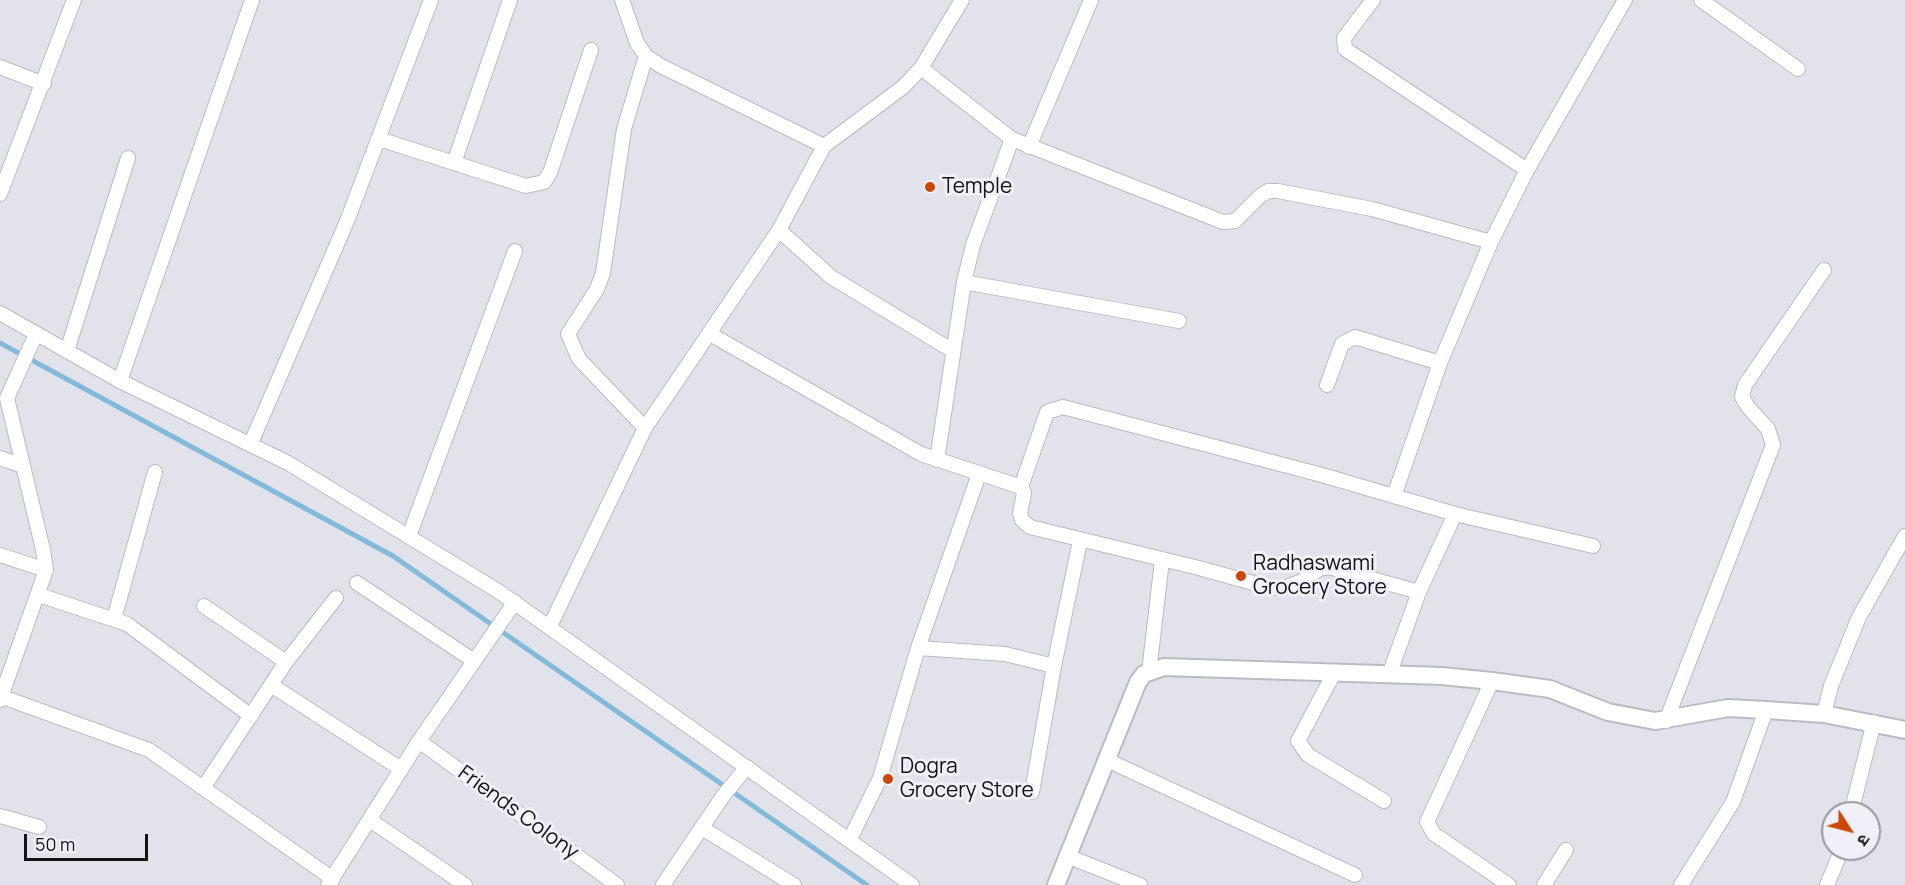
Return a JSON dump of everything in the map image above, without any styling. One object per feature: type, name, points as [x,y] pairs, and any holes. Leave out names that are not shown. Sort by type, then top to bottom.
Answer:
[{"type":"street","points":[[0,194],[44,84],[74,0]]},
{"type":"street","points":[[120,381],[252,0]]},
{"type":"street","points":[[251,444],[347,221],[431,0]]},
{"type":"street","points":[[454,163],[510,0]]},
{"type":"street","points":[[622,0],[637,43],[646,56],[661,66],[824,146]]},
{"type":"street","points":[[550,626],[645,428],[779,230],[824,146],[903,87],[921,69],[962,0]]},
{"type":"street","points":[[1029,147],[1091,0]]},
{"type":"street","points":[[1373,0],[1344,38],[1345,49],[1527,170]]},
{"type":"street","points":[[1394,496],[1440,363],[1491,242],[1527,170],[1625,0]]},
{"type":"street","points":[[1701,0],[1798,69]]},
{"type":"street","points":[[379,138],[526,186],[544,182],[550,173],[591,50]]},
{"type":"street","points":[[645,428],[579,359],[568,334],[597,289],[603,273],[624,129],[646,56]]},
{"type":"street","points":[[0,67],[44,84]]},
{"type":"street","points":[[921,69],[1012,139],[1223,222],[1235,221],[1260,196],[1268,191],[1278,191],[1371,209],[1491,242]]},
{"type":"street","points":[[937,460],[964,282],[973,245],[1012,139]]},
{"type":"street","points":[[67,351],[128,158]]},
{"type":"street","points":[[779,230],[831,277],[953,351]]},
{"type":"street","points":[[409,536],[515,250]]},
{"type":"street","points":[[1666,721],[1773,445],[1768,429],[1748,406],[1743,396],[1745,385],[1824,270]]},
{"type":"street","points":[[964,282],[1179,321]]},
{"type":"street","points":[[0,313],[120,381],[288,463],[515,602],[912,885]]},
{"type":"street","points":[[36,334],[3,396],[44,550],[46,570],[39,595],[0,698],[149,750],[331,882],[419,741],[515,602]]},
{"type":"street","points":[[710,334],[921,454],[1021,487]]},
{"type":"street","points":[[1327,385],[1342,344],[1355,337],[1440,363]]},
{"type":"street","points":[[1419,592],[1329,567],[1320,568],[1302,581],[1287,587],[1271,588],[1030,527],[1022,520],[1020,513],[1024,493],[1021,487],[1047,412],[1063,407],[1455,514],[1593,546]]},
{"type":"street","points":[[0,458],[23,466]]},
{"type":"street","points":[[114,619],[155,472]]},
{"type":"street","points":[[850,839],[880,778],[918,648],[979,474]]},
{"type":"street","points":[[1389,675],[1419,592],[1455,514]]},
{"type":"street","points":[[1824,714],[1831,686],[1860,617],[1905,536]]},
{"type":"street","points":[[1032,792],[1054,666],[1080,541]]},
{"type":"street","points":[[0,555],[46,570]]},
{"type":"street","points":[[1149,672],[1162,560]]},
{"type":"street","points":[[357,583],[474,662]]},
{"type":"street","points":[[39,595],[114,619],[138,632],[251,716]]},
{"type":"street","points":[[203,788],[286,662],[336,598]]},
{"type":"street","points":[[204,606],[286,662]]},
{"type":"street","points":[[918,648],[1005,654],[1054,666]]},
{"type":"street","points":[[1056,885],[1138,682],[1149,672],[1164,667],[1492,681],[1550,689],[1608,712],[1666,721],[1728,708],[1824,714],[1874,722],[1905,730]]},
{"type":"street","points":[[1334,673],[1298,741],[1308,755],[1384,801]]},
{"type":"street","points":[[1492,681],[1427,822],[1434,834],[1509,885]]},
{"type":"street","points":[[271,685],[401,769]]},
{"type":"street","points":[[1681,885],[1733,802],[1766,710]]},
{"type":"street","points":[[1854,801],[1874,722]]},
{"type":"street","name":"Friends Colony","points":[[419,741],[617,885]]},
{"type":"street","points":[[1107,760],[1355,875]]},
{"type":"street","points":[[663,885],[723,796],[747,767]]},
{"type":"street","points":[[0,816],[39,827]]},
{"type":"street","points":[[370,820],[465,885]]},
{"type":"street","points":[[702,828],[794,885]]},
{"type":"street","points":[[1544,885],[1566,850]]},
{"type":"street","points":[[1067,856],[1140,885]]},
{"type":"street","points":[[1827,885],[1837,861]]},
{"type":"waterway","points":[[0,343],[393,556],[867,885]]},
{"type":"place","name":"Temple","points":[[930,187]]},
{"type":"place","name":"Radhaswami Grocery Store","points":[[1241,576]]},
{"type":"place","name":"Dogra Grocery Store","points":[[888,779]]}]
